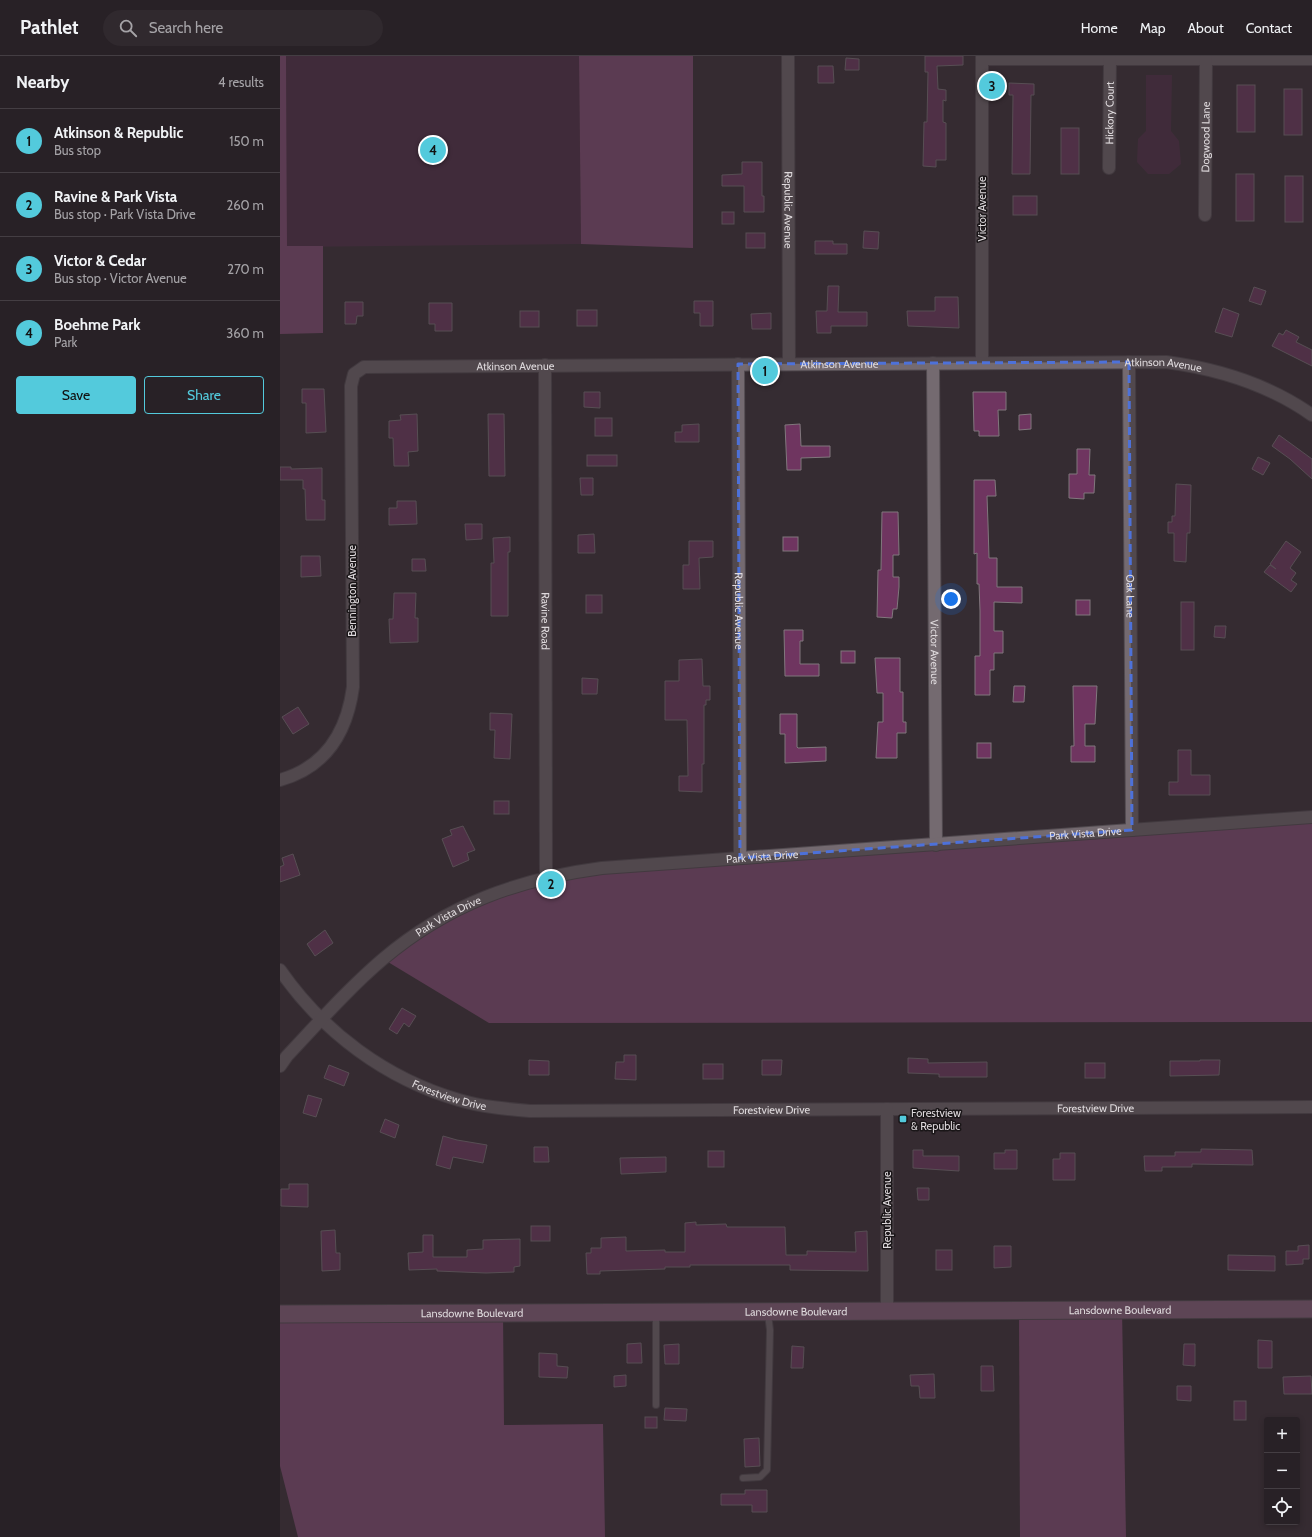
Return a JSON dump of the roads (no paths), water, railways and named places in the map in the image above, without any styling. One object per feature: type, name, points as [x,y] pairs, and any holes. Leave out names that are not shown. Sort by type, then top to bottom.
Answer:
[{"type":"street","name":"Republic Avenue","points":[[788,56],[788,364]]},
{"type":"street","points":[[982,57],[1312,58]]},
{"type":"street","name":"Victor Avenue","points":[[982,57],[982,362]]},
{"type":"street","name":"Hickory Court","points":[[1108,57],[1109,168]]},
{"type":"street","name":"Dogwood Lane","points":[[1202,58],[1205,215]]},
{"type":"street","name":"Oak Lane","points":[[1129,362],[1132,830]]},
{"type":"street","name":"Atkinson Avenue","points":[[357,370],[371,366],[1166,362],[1219,371],[1273,391],[1312,415]]},
{"type":"street","name":"Victor Avenue","points":[[933,363],[936,844]]},
{"type":"street","name":"Republic Avenue","points":[[738,364],[740,858]]},
{"type":"street","name":"Ravine Road","points":[[545,365],[546,877]]},
{"type":"street","name":"Bennington Avenue","points":[[280,780],[298,773],[312,765],[330,748],[343,728],[350,704],[353,687],[351,386],[357,370]]},
{"type":"street","name":"Park Vista Drive","points":[[280,1066],[322,1019],[383,959],[432,923],[487,895],[518,884],[546,877],[602,868],[1312,818]]},
{"type":"street","name":"Forestview Drive","points":[[280,970],[308,1005],[347,1043],[389,1071],[413,1083],[453,1098],[498,1108],[531,1111],[1312,1107]]},
{"type":"street","name":"Republic Avenue","points":[[887,1109],[887,1312]]},
{"type":"street","name":"Lansdowne Boulevard","points":[[280,1314],[1312,1309]]},
{"type":"lane","points":[[656,1312],[656,1405]]},
{"type":"lane","points":[[743,1478],[760,1477],[767,1470],[770,1330],[768,1312]]},
{"type":"place","name":"Victor & Cedar","points":[[992,86]]},
{"type":"place","name":"Boehme Park","points":[[433,150]]},
{"type":"place","name":"Atkinson & Republic","points":[[765,371]]},
{"type":"place","name":"Ravine & Park Vista","points":[[551,884]]},
{"type":"place","name":"Forestview & Republic","points":[[903,1119]]}]
